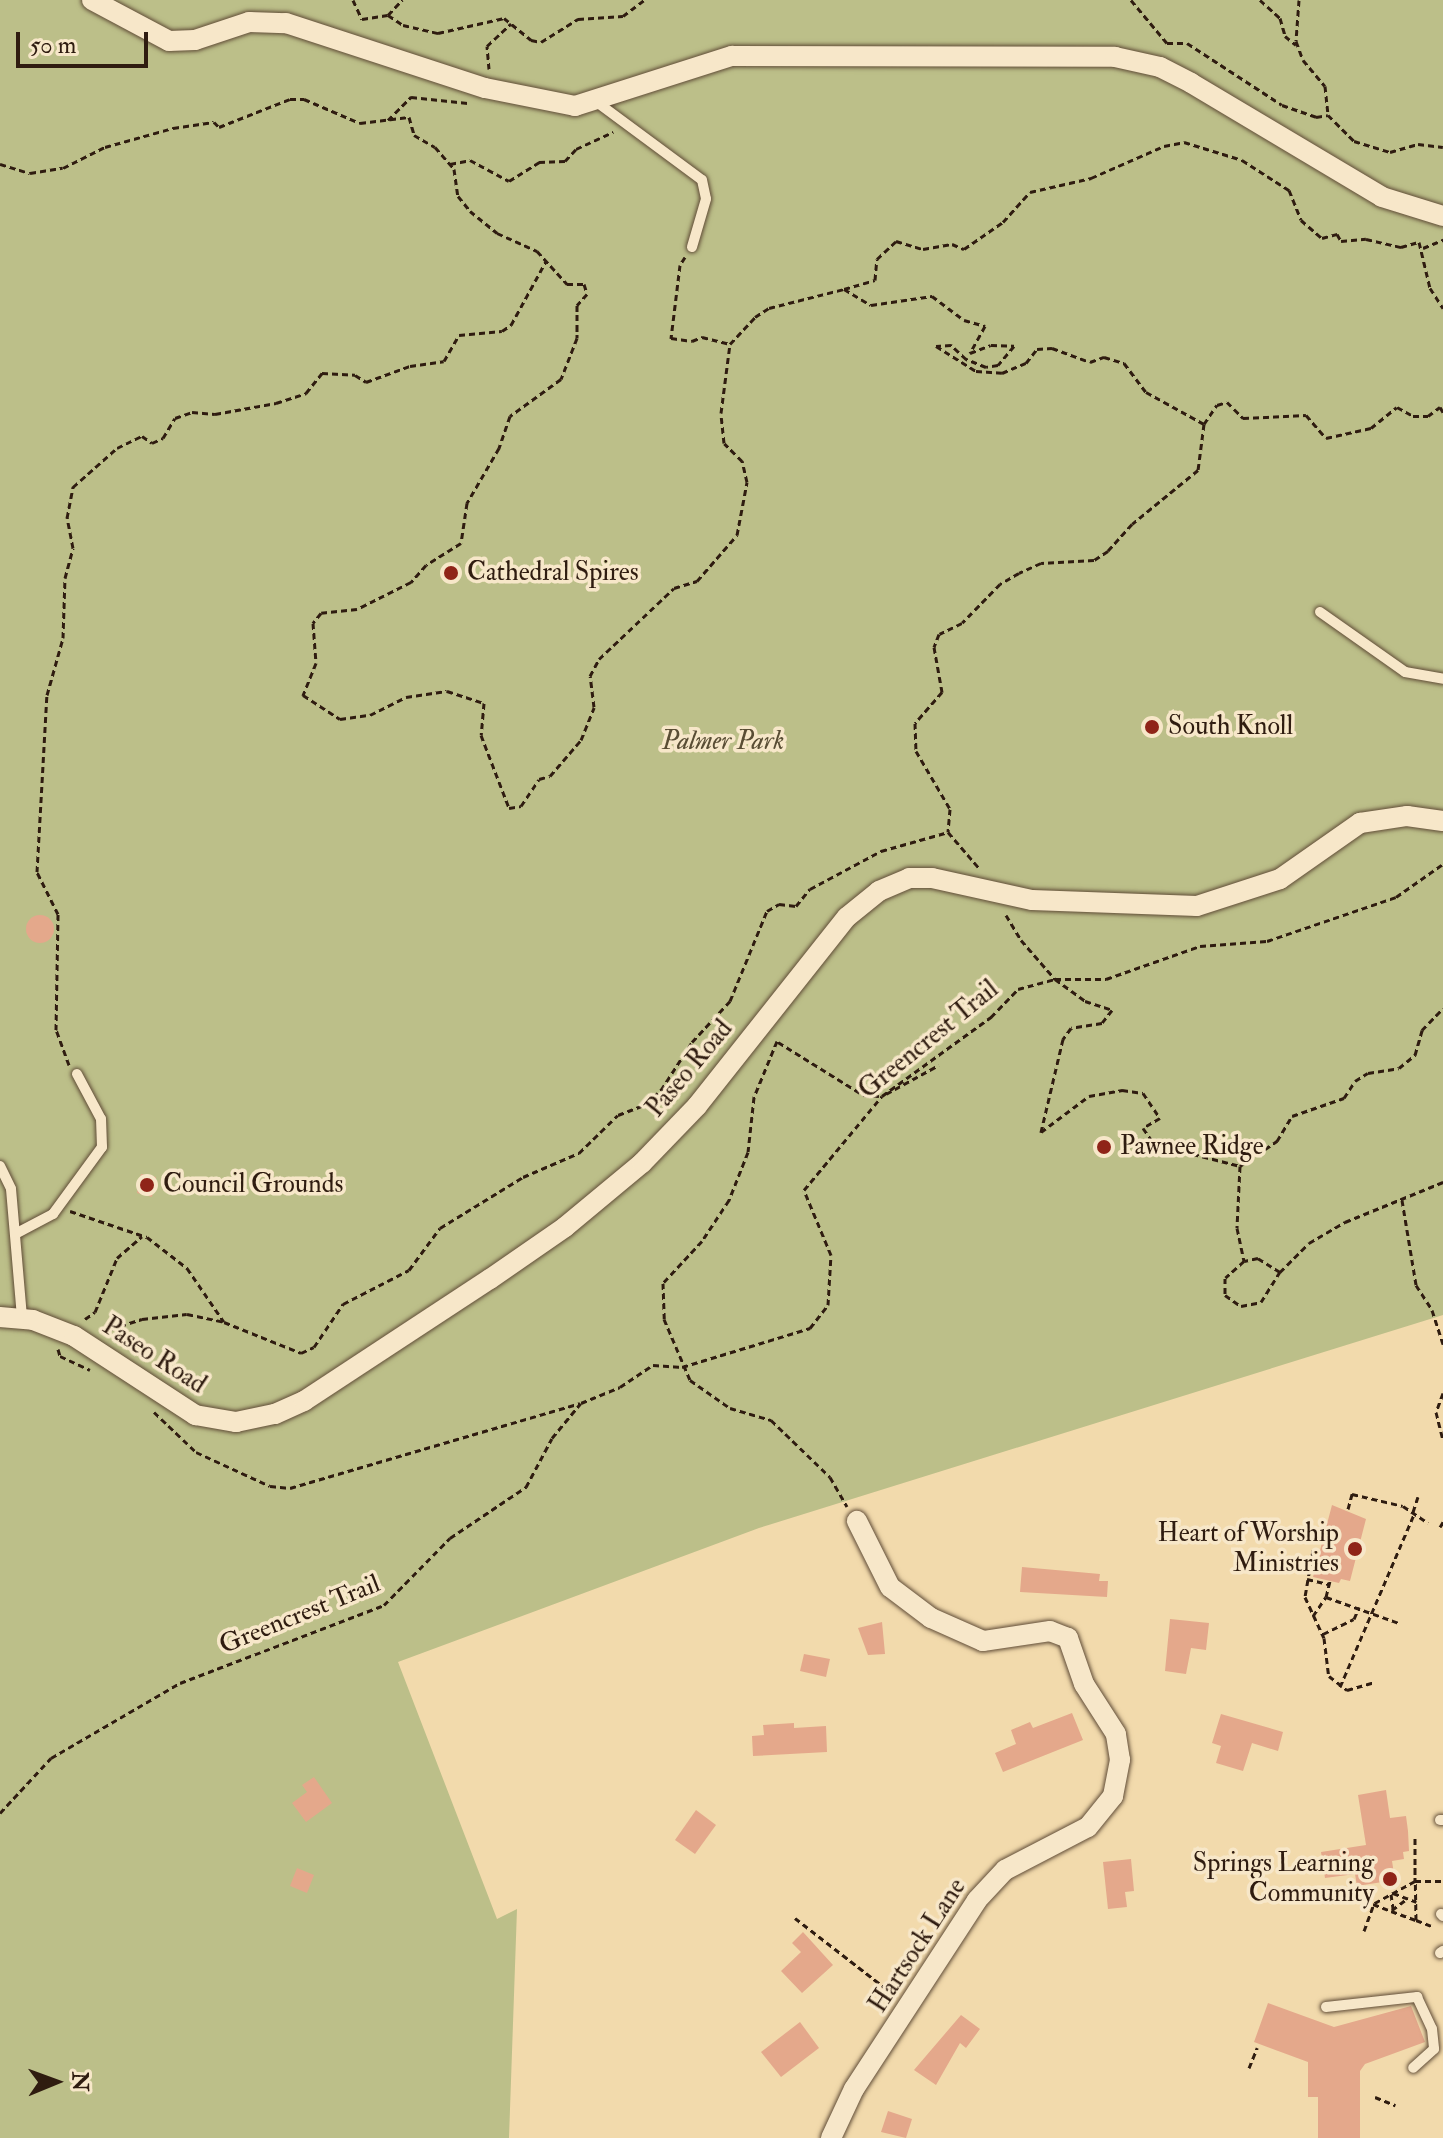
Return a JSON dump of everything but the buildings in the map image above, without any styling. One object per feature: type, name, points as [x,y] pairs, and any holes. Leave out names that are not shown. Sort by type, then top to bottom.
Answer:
[{"type":"street","points":[[92,0],[169,41],[195,40],[249,22],[286,23],[485,88],[562,105],[598,103],[732,56],[1115,57],[1160,67],[1382,197],[1443,216]]},
{"type":"street","name":"Paseo Road","points":[[0,1317],[22,1318],[80,1340],[163,1398],[209,1419],[254,1420],[304,1401],[565,1227],[653,1152],[758,1029],[847,917],[879,891],[909,878],[1077,905],[1197,906],[1280,879],[1360,823],[1407,816],[1443,821]]},
{"type":"street","name":"Hartsock Lane","points":[[831,2138],[854,2089],[977,1900],[1005,1870],[1088,1827],[1113,1796],[1120,1760],[1116,1734],[1084,1684],[1068,1638],[1050,1631],[983,1641],[931,1618],[890,1587],[857,1521]]},
{"type":"lane","points":[[598,103],[621,124],[702,180],[706,199],[692,247]]},
{"type":"lane","points":[[1320,612],[1405,672],[1443,679]]},
{"type":"lane","points":[[17,1233],[59,1207],[102,1147],[101,1119],[77,1074]]},
{"type":"lane","points":[[0,1166],[11,1189],[22,1318]]},
{"type":"lane","points":[[1326,2007],[1417,1997],[1432,2029],[1434,2049],[1413,2068]]},
{"type":"path","points":[[353,0],[362,19],[388,15],[402,0]]},
{"type":"path","points":[[388,15],[403,25],[438,33],[489,18],[511,24],[541,42],[578,19],[623,16],[644,0]]},
{"type":"path","points":[[1131,0],[1167,43],[1187,43],[1282,105],[1316,117],[1328,115]]},
{"type":"path","points":[[1260,0],[1280,18],[1285,36],[1299,47],[1325,86],[1328,115],[1364,145],[1402,152],[1418,144],[1443,147]]},
{"type":"path","points":[[1299,0],[1299,47]]},
{"type":"path","points":[[388,120],[404,100],[430,97],[467,104],[480,98],[485,88],[487,46],[511,24]]},
{"type":"path","points":[[0,164],[30,173],[63,168],[105,147],[173,128],[214,122],[219,127],[290,99],[304,99],[360,123],[376,117],[388,120],[409,117],[414,135],[435,147],[450,164],[458,196],[470,211],[546,261],[575,285],[584,284],[587,294],[577,305],[577,338],[561,379],[510,416],[499,448],[467,503],[461,543],[426,565],[411,582],[357,609],[321,613],[313,623],[316,663],[303,695],[340,719],[370,715],[406,697],[447,691],[484,703],[481,735],[509,808],[521,806],[539,779],[550,776],[581,740],[594,707],[590,676],[599,659],[674,588],[697,581],[737,535],[748,496],[742,461],[731,454],[723,433],[730,344],[769,308],[875,280],[877,259],[896,241],[923,249],[952,244],[964,249],[1003,222],[1030,192],[1091,178],[1164,146],[1184,142],[1242,160],[1289,190],[1301,220],[1322,238],[1337,234],[1341,241],[1366,239],[1401,247],[1419,242],[1426,253],[1430,288],[1443,308]]},
{"type":"path","points":[[450,164],[470,160],[509,181],[539,162],[565,161],[621,124]]},
{"type":"path","points":[[1423,248],[1443,240]]},
{"type":"path","points":[[692,247],[680,265],[671,338],[692,341],[702,337],[730,344]]},
{"type":"path","points":[[77,1074],[64,1061],[56,1030],[58,914],[37,872],[47,695],[63,638],[65,578],[73,548],[67,518],[73,487],[117,448],[142,436],[152,443],[163,438],[175,418],[192,412],[215,414],[276,403],[306,393],[322,373],[355,375],[366,382],[410,366],[444,361],[459,335],[502,331],[511,325],[546,261]]},
{"type":"path","points":[[844,289],[871,305],[932,296],[964,320],[985,326],[970,353],[991,345],[1014,346],[998,365],[986,367],[966,359],[951,345],[936,346],[976,371],[1002,373],[1026,363],[1037,349],[1052,348],[1090,362],[1112,359],[1124,363],[1146,392],[1204,424]]},
{"type":"path","points":[[946,802],[921,762],[914,736],[915,723],[942,692],[934,658],[939,634],[962,623],[1000,584],[1019,573],[1041,563],[1094,560],[1108,551],[1132,524],[1198,470],[1204,424],[1217,405],[1227,402],[1243,418],[1306,415],[1326,438],[1371,428],[1397,407],[1413,416],[1428,416],[1440,407],[1443,412]]},
{"type":"path","points":[[80,1340],[142,1319],[187,1314],[224,1322],[301,1353],[314,1347],[343,1304],[409,1270],[440,1228],[523,1177],[579,1153],[618,1115],[646,1104],[661,1090],[692,1042],[730,1001],[767,911],[779,904],[796,906],[810,889],[881,851],[948,832]]},
{"type":"path","name":"Greencrest Trail","points":[[0,1813],[51,1758],[167,1690],[384,1605],[450,1538],[526,1487],[552,1438],[581,1403],[620,1387],[653,1365],[682,1367],[776,1341],[810,1328],[824,1314],[831,1255],[804,1190],[882,1096],[991,1017],[1018,989],[1055,979],[1093,982],[1200,946],[1267,941],[1396,897],[1443,864]]},
{"type":"path","points":[[1055,979],[1085,1001],[1112,1010],[1102,1023],[1071,1028],[1063,1039],[1041,1132],[1089,1096],[1122,1090],[1143,1093],[1160,1118],[1143,1128],[1154,1144],[1240,1166],[1277,1141],[1292,1116],[1344,1098],[1355,1081],[1368,1073],[1399,1068],[1415,1055],[1422,1030],[1443,1008]]},
{"type":"path","points":[[758,1029],[863,1095],[882,1096],[939,1065]]},
{"type":"path","points":[[777,1041],[754,1097],[748,1152],[729,1200],[702,1241],[663,1283],[664,1319],[682,1367],[708,1397],[771,1420],[782,1429],[830,1477],[857,1521]]},
{"type":"path","points":[[1240,1166],[1237,1228],[1244,1261]]},
{"type":"path","points":[[1280,1272],[1258,1258],[1244,1261],[1232,1269],[1224,1286],[1232,1303],[1241,1306],[1268,1296],[1280,1272],[1309,1243],[1345,1222],[1443,1182]]},
{"type":"path","points":[[1402,1200],[1416,1285],[1432,1310],[1443,1344]]},
{"type":"path","points":[[59,1207],[142,1236],[176,1256],[209,1295],[224,1322]]},
{"type":"path","points":[[80,1340],[117,1258],[142,1236]]},
{"type":"path","points":[[1443,1393],[1436,1412],[1443,1440]]},
{"type":"path","points":[[150,1408],[196,1452],[270,1486],[290,1488],[581,1403]]},
{"type":"path","points":[[1348,1509],[1352,1494],[1414,1514],[1428,1523]]},
{"type":"path","points":[[1340,1687],[1414,1514],[1418,1497]]},
{"type":"path","points":[[1440,1527],[1443,1522]]},
{"type":"path","points":[[1313,1550],[1305,1597],[1323,1634],[1329,1676],[1340,1687]]},
{"type":"path","points":[[1307,1579],[1329,1582],[1326,1597],[1313,1616]]},
{"type":"path","points":[[1326,1597],[1399,1623]]},
{"type":"path","points":[[1323,1634],[1354,1619],[1359,1607]]},
{"type":"path","points":[[1340,1687],[1375,1682]]},
{"type":"path","points":[[1415,1838],[1416,1920]]},
{"type":"path","points":[[1364,1931],[1374,1904],[1415,1881],[1441,1881]]},
{"type":"path","points":[[1392,1894],[1416,1902]]},
{"type":"path","points":[[1392,1894],[1392,1910]]},
{"type":"path","points":[[1392,1910],[1408,1898]]},
{"type":"path","points":[[1374,1904],[1435,1927]]},
{"type":"path","points":[[795,1918],[893,1994]]},
{"type":"path","points":[[1249,2068],[1257,2048]]},
{"type":"path","points":[[1375,2097],[1395,2105]]},
{"type":"green space","name":"Palmer Park","points":[[0,0],[1443,0],[1443,1315],[759,1528],[398,1662],[497,1919],[517,1909],[509,2138],[0,2138]]},
{"type":"place","name":"Cathedral Spires","points":[[451,573]]},
{"type":"place","name":"South Knoll","points":[[1152,727]]},
{"type":"place","name":"Pawnee Ridge","points":[[1104,1147]]},
{"type":"place","name":"Council Grounds","points":[[147,1185]]},
{"type":"place","name":"Heart of Worship Ministries","points":[[1355,1549]]},
{"type":"place","name":"Springs Learning Community","points":[[1390,1879]]}]
